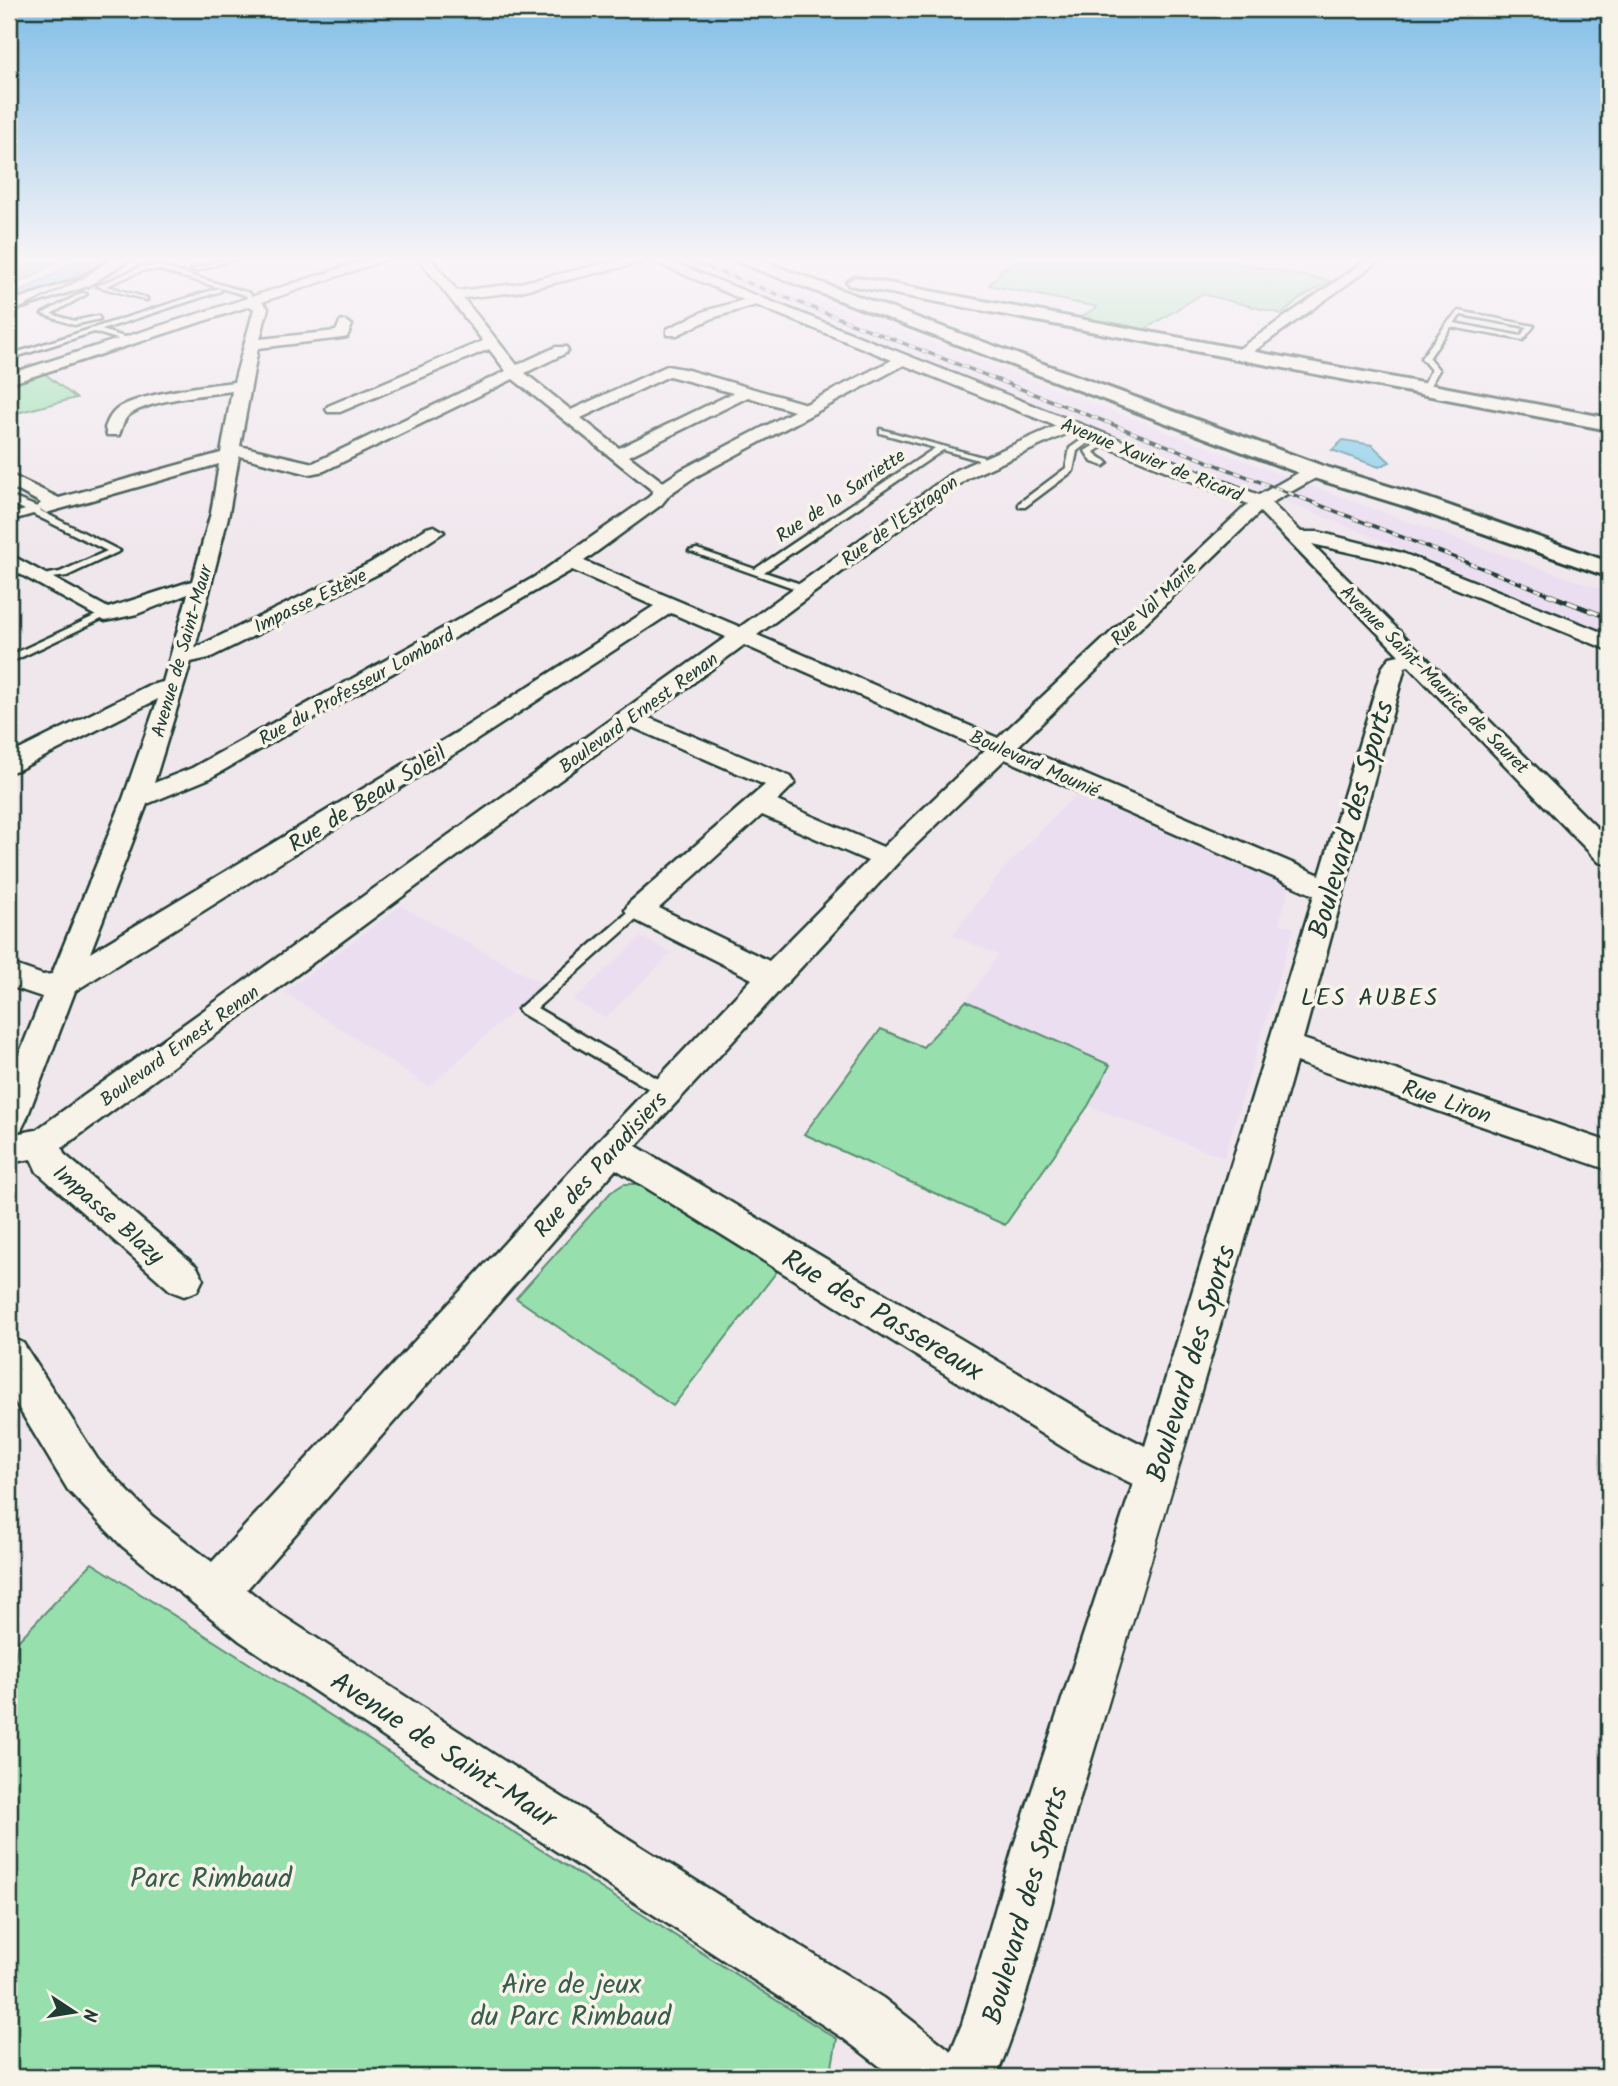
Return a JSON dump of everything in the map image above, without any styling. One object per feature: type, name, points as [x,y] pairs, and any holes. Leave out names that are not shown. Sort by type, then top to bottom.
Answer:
[{"type":"main road","points":[[1018,356],[1609,570]]},
{"type":"main road","points":[[1240,356],[1609,424]]},
{"type":"street","points":[[9,379],[80,356]]},
{"type":"street","name":"Avenue de Saint-Maur","points":[[9,1120],[136,799],[173,687],[220,513],[241,386],[249,356]]},
{"type":"street","points":[[334,409],[459,356]]},
{"type":"street","points":[[502,356],[515,373],[617,456],[664,489]]},
{"type":"street","points":[[9,479],[46,507],[229,453],[245,451],[309,469],[318,467],[548,356]]},
{"type":"street","name":"Avenue Xavier de Ricard","points":[[897,356],[1260,502]]},
{"type":"street","points":[[570,562],[655,501],[664,489],[687,474],[904,359]]},
{"type":"street","points":[[570,417],[667,371],[679,372],[808,410]]},
{"type":"street","points":[[113,438],[115,421],[130,410],[218,387],[241,386]]},
{"type":"street","points":[[617,456],[747,392]]},
{"type":"street","name":"Rue de l'Estragon","points":[[742,636],[962,474],[1069,426]]},
{"type":"street","name":"Rue Val Marie","points":[[1000,749],[1260,502],[1321,468]]},
{"type":"street","name":"Avenue Saint-Maurice de Sauret","points":[[1260,502],[1609,856]]},
{"type":"street","name":"Impasse Estève","points":[[181,657],[201,653],[377,567],[434,532]]},
{"type":"street","points":[[1294,538],[1318,538],[1425,568],[1609,643]]},
{"type":"street","points":[[1320,564],[1368,559],[1377,554]]},
{"type":"street","points":[[9,560],[105,615],[124,611],[181,588],[200,585]]},
{"type":"street","name":"Boulevard Ernest Renan","points":[[570,562],[742,636]]},
{"type":"street","name":"Rue du Professeur Lombard","points":[[136,799],[201,773],[570,562]]},
{"type":"street","name":"Rue de Beau Soleil","points":[[61,985],[467,736],[669,605]]},
{"type":"street","name":"Boulevard Ernest Renan","points":[[9,1149],[44,1143],[742,636]]},
{"type":"street","name":"Boulevard Mounié","points":[[742,636],[1329,890]]},
{"type":"street","name":"Boulevard des Sports","points":[[968,2077],[989,2027],[1039,1848],[1157,1474],[1285,1046],[1393,668],[1398,662],[1414,659]]},
{"type":"street","points":[[9,765],[155,691],[173,687]]},
{"type":"street","points":[[630,718],[782,783],[639,910],[773,976]]},
{"type":"street","name":"Rue des Paradisiers","points":[[215,1592],[612,1149],[773,976],[887,859],[1000,749]]},
{"type":"street","points":[[758,803],[887,859]]},
{"type":"street","points":[[9,974],[42,986],[61,985]]},
{"type":"street","name":"Rue Liron","points":[[1285,1046],[1609,1156]]},
{"type":"street","name":"Impasse Blazy","points":[[44,1143],[49,1162],[184,1279]]},
{"type":"street","name":"Rue des Passereaux","points":[[612,1149],[1097,1444],[1157,1474]]},
{"type":"street","name":"Avenue de Saint-Maur","points":[[9,1356],[83,1475],[137,1531],[256,1625],[484,1776],[863,2018],[939,2077]]},
{"type":"lane","points":[[1423,390],[1435,370],[1426,356]]},
{"type":"lane","points":[[883,431],[989,460]]},
{"type":"lane","points":[[1100,438],[1089,451],[1095,460],[1104,463]]},
{"type":"lane","points":[[1022,505],[1070,469],[1073,450],[1100,438]]},
{"type":"lane","name":"Rue de la Sarriette","points":[[757,572],[942,448]]},
{"type":"lane","points":[[9,499],[46,507],[116,551],[63,573],[42,578]]},
{"type":"lane","points":[[9,518],[46,507]]},
{"type":"lane","points":[[694,551],[806,589]]},
{"type":"lane","points":[[9,660],[105,615]]},
{"type":"lane","points":[[639,910],[526,1009],[666,1092]]},
{"type":"shaded area","points":[[911,356],[967,356],[1370,508],[1609,592],[1609,633],[1290,503]]},
{"type":"shaded area","points":[[1076,794],[1290,887],[1279,923],[1294,928],[1224,1158],[1088,1106],[1005,1225],[804,1134],[881,1029],[923,1047],[966,1001],[998,955],[952,935],[1001,872]]},
{"type":"shaded area","points":[[401,906],[543,984],[429,1087],[284,992]]},
{"type":"shaded area","points":[[641,937],[672,953],[605,1018],[573,1000]]},
{"type":"green space","points":[[44,373],[76,398],[9,415],[9,384]]},
{"type":"green space","points":[[966,1001],[1110,1065],[1088,1106],[1005,1225],[804,1134],[881,1029],[923,1047]]},
{"type":"green space","points":[[624,1184],[638,1184],[778,1270],[673,1406],[516,1298],[611,1192]]},
{"type":"green space","name":"Parc Rimbaud","points":[[92,1563],[837,2039],[830,2077],[9,2077],[9,1694],[18,1641]]},
{"type":"water","points":[[1343,440],[1372,445],[1390,462],[1379,467],[1332,450]]},
{"type":"railway","points":[[937,356],[1551,595]]},
{"type":"railway","points":[[1547,594],[1609,618]]},
{"type":"district","name":"LES AUBES","points":[[1370,997]]},
{"type":"park label","name":"Aire de jeux du Parc Rimbaud","points":[[571,1999]]}]
